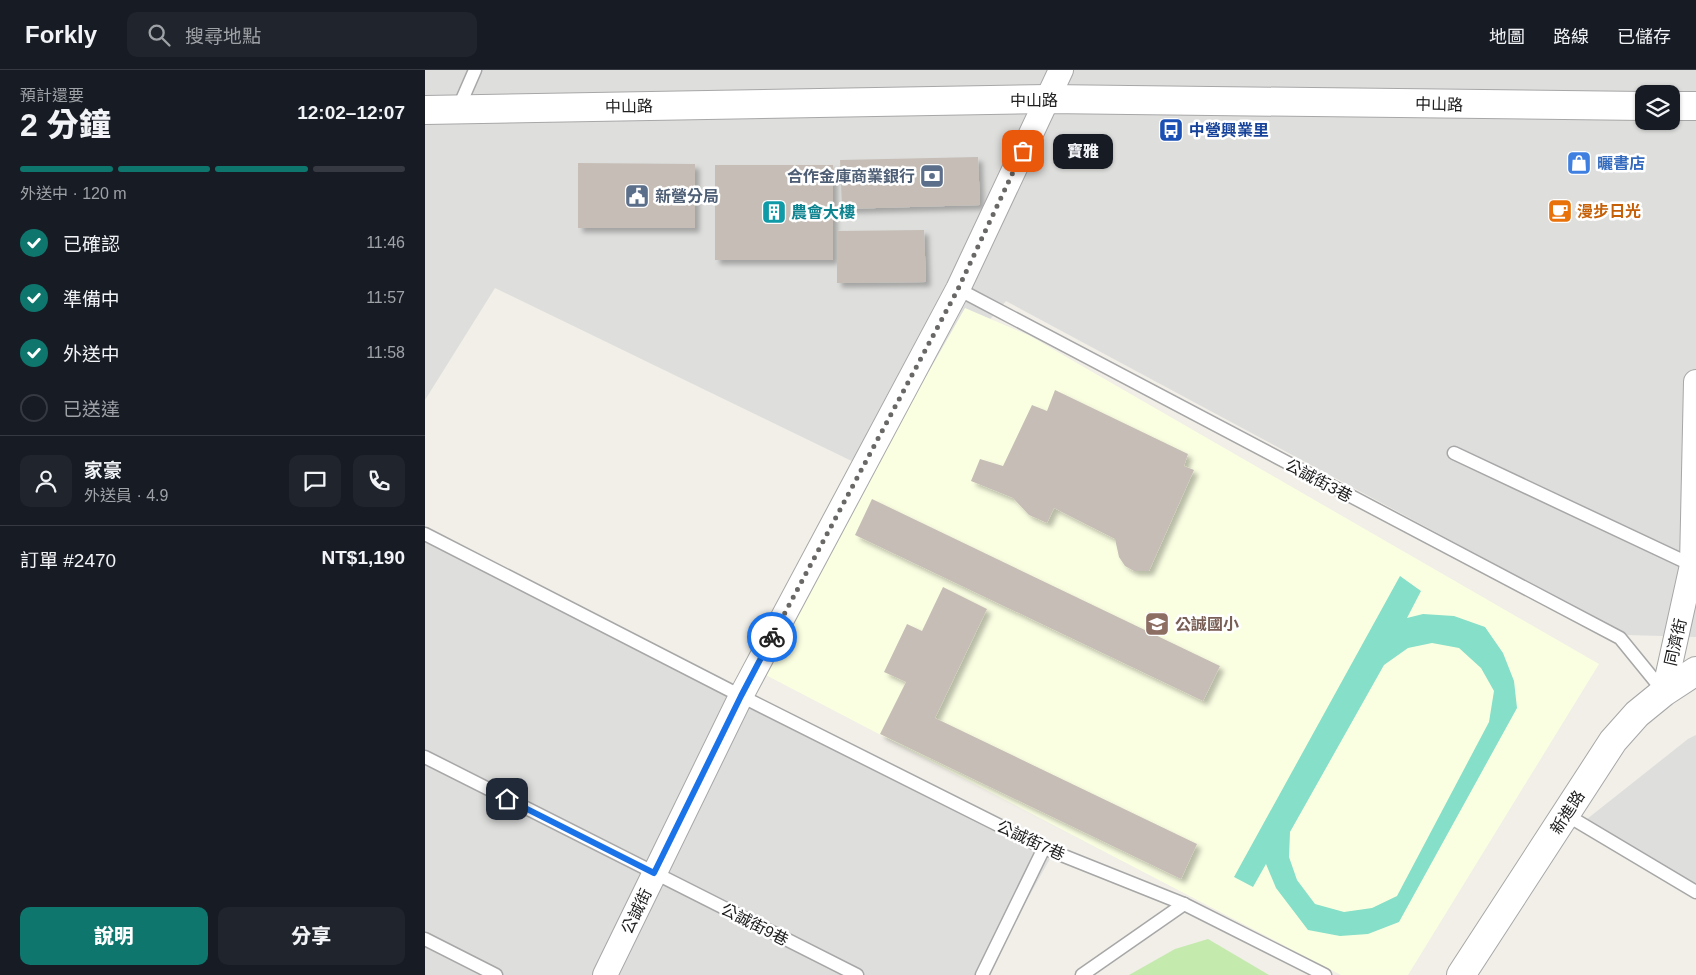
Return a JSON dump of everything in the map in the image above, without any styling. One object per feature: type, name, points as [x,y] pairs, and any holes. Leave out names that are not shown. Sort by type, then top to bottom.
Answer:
[{"type":"street","name":"公誠街","points":[[605,975],[741,696],[958,289],[1061,70]]},
{"type":"street","name":"中山路","points":[[425,110],[1048,99],[1635,106]]},
{"type":"street","points":[[1680,106],[1696,106]]},
{"type":"street","name":"同濟街","points":[[1664,692],[1692,565],[1696,382]]},
{"type":"street","name":"新進路","points":[[1461,975],[1613,741],[1637,714],[1696,670]]},
{"type":"lane","points":[[458,109],[475,70]]},
{"type":"lane","name":"公誠街3巷","points":[[958,289],[1619,638],[1664,692]]},
{"type":"lane","points":[[1454,453],[1692,565]]},
{"type":"lane","name":"公誠街7巷","points":[[425,534],[741,696],[1045,848],[1183,904],[1325,975]]},
{"type":"lane","name":"公誠街9巷","points":[[425,757],[857,975]]},
{"type":"lane","points":[[1565,814],[1696,892]]},
{"type":"lane","points":[[982,975],[1045,848]]},
{"type":"lane","points":[[1081,975],[1183,904]]},
{"type":"lane","points":[[425,939],[496,975]]},
{"type":"shaded area","points":[[425,70],[1696,70],[1696,637],[1627,635],[1006,301],[862,466],[495,288],[425,400]]},
{"type":"shaded area","name":"公誠國小","points":[[965,308],[1030,336],[1599,664],[1408,975],[1341,975],[758,671]]},
{"type":"shaded area","points":[[425,536],[1056,848],[985,975],[425,975]]},
{"type":"shaded area","points":[[1696,735],[1696,898],[1577,827],[1688,739]]},
{"type":"green space","points":[[1400,576],[1421,591],[1407,618],[1423,614],[1454,616],[1485,627],[1503,653],[1514,681],[1517,708],[1399,922],[1368,934],[1340,936],[1308,930],[1276,888],[1266,864],[1253,887],[1234,877]],"holes":[[[1432,643],[1459,648],[1481,668],[1494,691],[1489,722],[1397,896],[1372,908],[1344,912],[1315,904],[1297,880],[1289,857],[1290,832],[1384,665],[1408,648]]]},
{"type":"green space","points":[[1208,939],[1269,975],[1129,975],[1175,949]]},
{"type":"building","points":[[978,157],[980,205],[842,209],[840,160]]},
{"type":"building","name":"新營分局","points":[[578,163],[695,164],[695,228],[578,228]]},
{"type":"building","name":"農會大樓","points":[[715,165],[833,165],[833,260],[715,260]]},
{"type":"building","points":[[924,230],[926,282],[837,283],[837,231]]},
{"type":"building","points":[[1055,390],[1188,454],[1184,466],[1194,470],[1149,571],[1134,571],[1125,566],[1119,557],[1115,539],[1054,508],[1047,523],[1029,515],[1013,498],[971,481],[980,459],[1003,466],[1032,405],[1047,411]]},
{"type":"building","points":[[872,499],[1220,666],[1203,701],[855,535]]},
{"type":"building","points":[[943,587],[987,609],[935,718],[1197,844],[1181,879],[880,734],[906,682],[884,672],[907,624],[922,631]]},
{"type":"way so far","points":[[772,637],[958,289],[1023,151]]},
{"type":"place","name":"中營興業里","points":[[1171,130]]},
{"type":"place","name":"寶雅","points":[[1023,151]]},
{"type":"place","name":"曬書店","points":[[1579,163]]},
{"type":"place","name":"合作金庫商業銀行","points":[[932,176]]},
{"type":"place","name":"新營分局","points":[[637,196]]},
{"type":"place","name":"漫步日光","points":[[1560,211]]},
{"type":"place","name":"農會大樓","points":[[774,212]]},
{"type":"place","name":"公誠國小","points":[[1157,624]]},
{"type":"route","points":[[507,799],[654,873],[772,637]]}]
